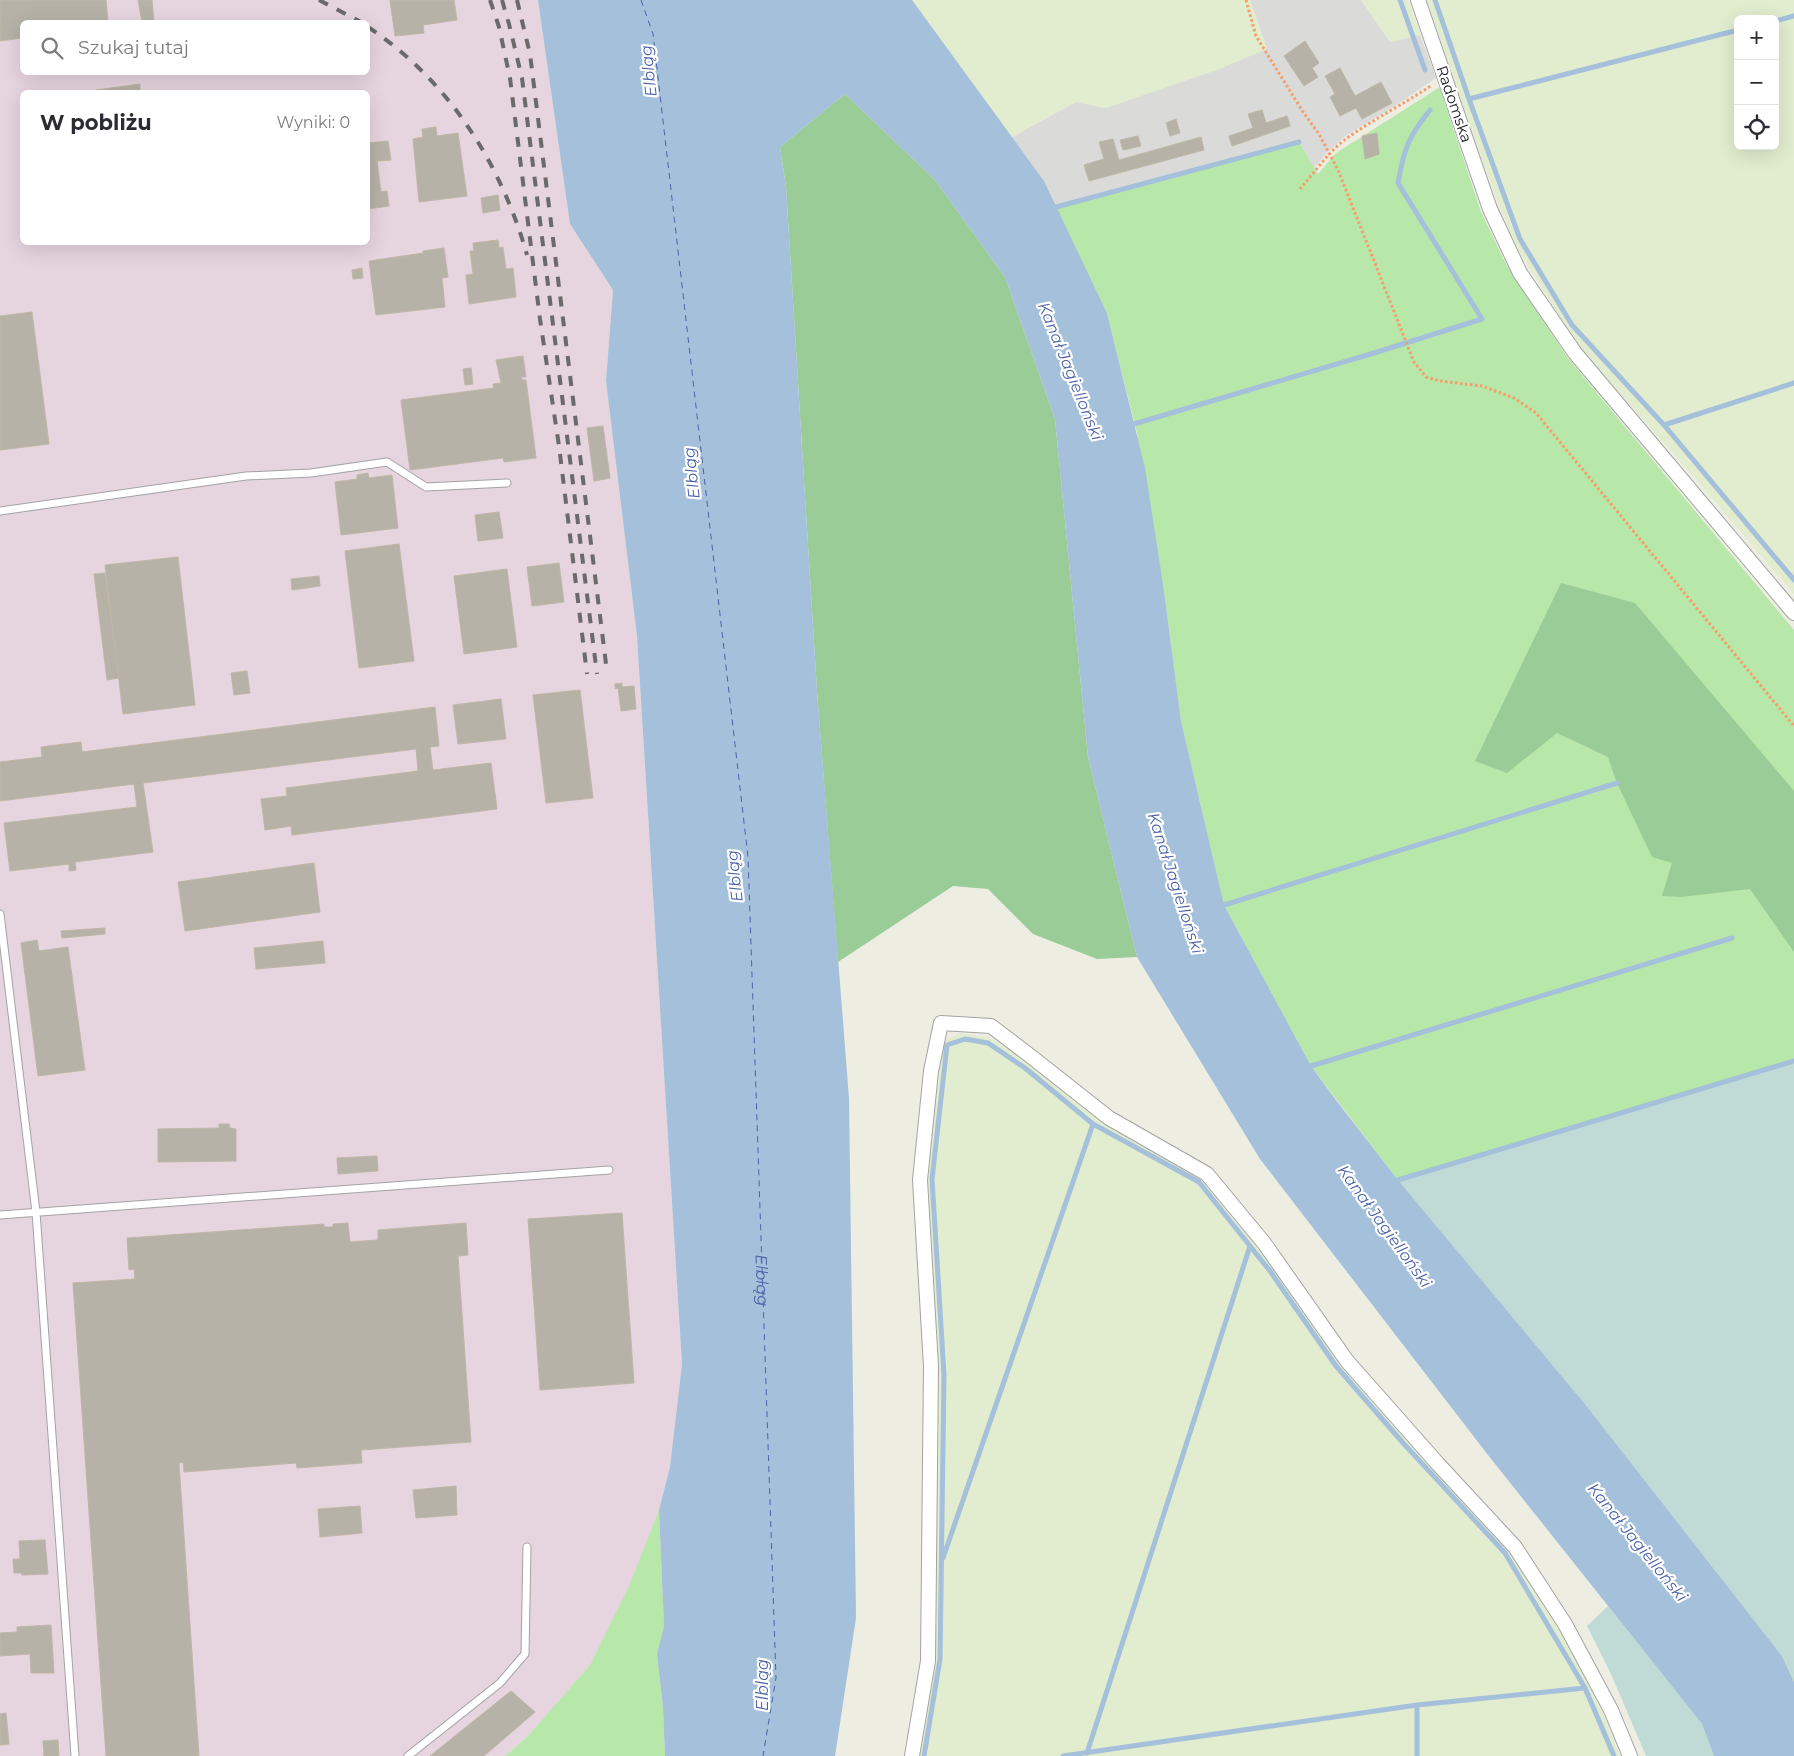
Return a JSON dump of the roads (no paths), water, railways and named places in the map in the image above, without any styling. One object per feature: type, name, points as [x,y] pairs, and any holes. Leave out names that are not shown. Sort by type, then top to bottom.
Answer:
[{"type":"street","name":"Radomska","points":[[1418,0],[1490,209],[1520,273],[1575,353],[1794,613]]},
{"type":"street","points":[[912,1756],[928,1661],[931,1366],[920,1180],[931,1071],[941,1023],[991,1026],[1109,1118],[1207,1174],[1264,1243],[1347,1361],[1438,1464],[1515,1547],[1565,1624],[1611,1710],[1630,1756]]},
{"type":"lane","points":[[0,510],[246,476],[311,473],[387,462],[426,487],[507,483]]},
{"type":"lane","points":[[0,914],[36,1212],[75,1756]]},
{"type":"lane","points":[[0,1215],[609,1170]]},
{"type":"lane","points":[[408,1756],[500,1683],[525,1654],[527,1546]]},
{"type":"water","points":[[538,0],[912,0],[1044,181],[1107,313],[1145,468],[1181,721],[1224,905],[1311,1066],[1336,1100],[1398,1180],[1585,1404],[1782,1656],[1794,1682],[1794,1756],[1714,1756],[1702,1724],[1488,1455],[1260,1159],[1137,957],[1088,757],[1055,419],[1005,277],[935,180],[845,94],[780,147],[786,187],[817,691],[849,1098],[856,1618],[835,1756],[665,1756],[663,1708],[657,1654],[664,1626],[659,1510],[670,1467],[682,1364],[637,636],[606,381],[613,290],[570,224]]},
{"type":"waterway","points":[[1400,0],[1425,70]]},
{"type":"waterway","points":[[1435,0],[1520,239],[1572,325],[1664,425],[1794,580]]},
{"type":"waterway","points":[[1779,20],[1794,16]]},
{"type":"waterway","points":[[1469,99],[1734,31]]},
{"type":"waterway","points":[[1134,424],[1482,319],[1398,183],[1402,161],[1408,144],[1430,110]]},
{"type":"waterway","points":[[1056,207],[1299,142]]},
{"type":"waterway","points":[[1664,425],[1794,383]]},
{"type":"waterway","points":[[1224,905],[1617,783]]},
{"type":"waterway","points":[[1311,1066],[1732,938]]},
{"type":"waterway","points":[[924,1756],[940,1659],[944,1375],[932,1179],[947,1045],[965,1039],[988,1043],[1025,1068],[1093,1124],[1199,1182],[1270,1271],[1336,1366],[1404,1444],[1505,1553],[1585,1688]]},
{"type":"waterway","points":[[1398,1180],[1794,1061]]},
{"type":"waterway","points":[[943,1558],[1093,1124]]},
{"type":"waterway","points":[[1087,1753],[1250,1246]]},
{"type":"waterway","points":[[1417,1705],[1585,1688],[1614,1756]]},
{"type":"waterway","points":[[1063,1756],[1417,1705],[1417,1756]]},
{"type":"railway","points":[[319,0],[357,20]]},
{"type":"railway","points":[[490,0],[499,27],[510,78],[587,674]]},
{"type":"railway","points":[[502,0],[522,78],[597,674]]},
{"type":"railway","points":[[517,0],[530,54],[607,672]]},
{"type":"railway","points":[[370,28],[397,48],[423,72],[447,98],[468,126],[502,188],[516,221],[527,255]]},
{"type":"water label","name":"Elbląg","points":[[648,71]]},
{"type":"water label","name":"Kanał Jagielloński","points":[[1071,371]]},
{"type":"water label","name":"Elbląg","points":[[691,473]]},
{"type":"water label","name":"Elbląg","points":[[734,876]]},
{"type":"water label","name":"Kanał Jagielloński","points":[[1176,883]]},
{"type":"water label","name":"Kanał Jagielloński","points":[[1385,1226]]},
{"type":"water label","name":"Elbląg","points":[[762,1280]]},
{"type":"water label","name":"Kanał Jagielloński","points":[[1638,1542]]},
{"type":"water label","name":"Elbląg","points":[[762,1685]]}]
